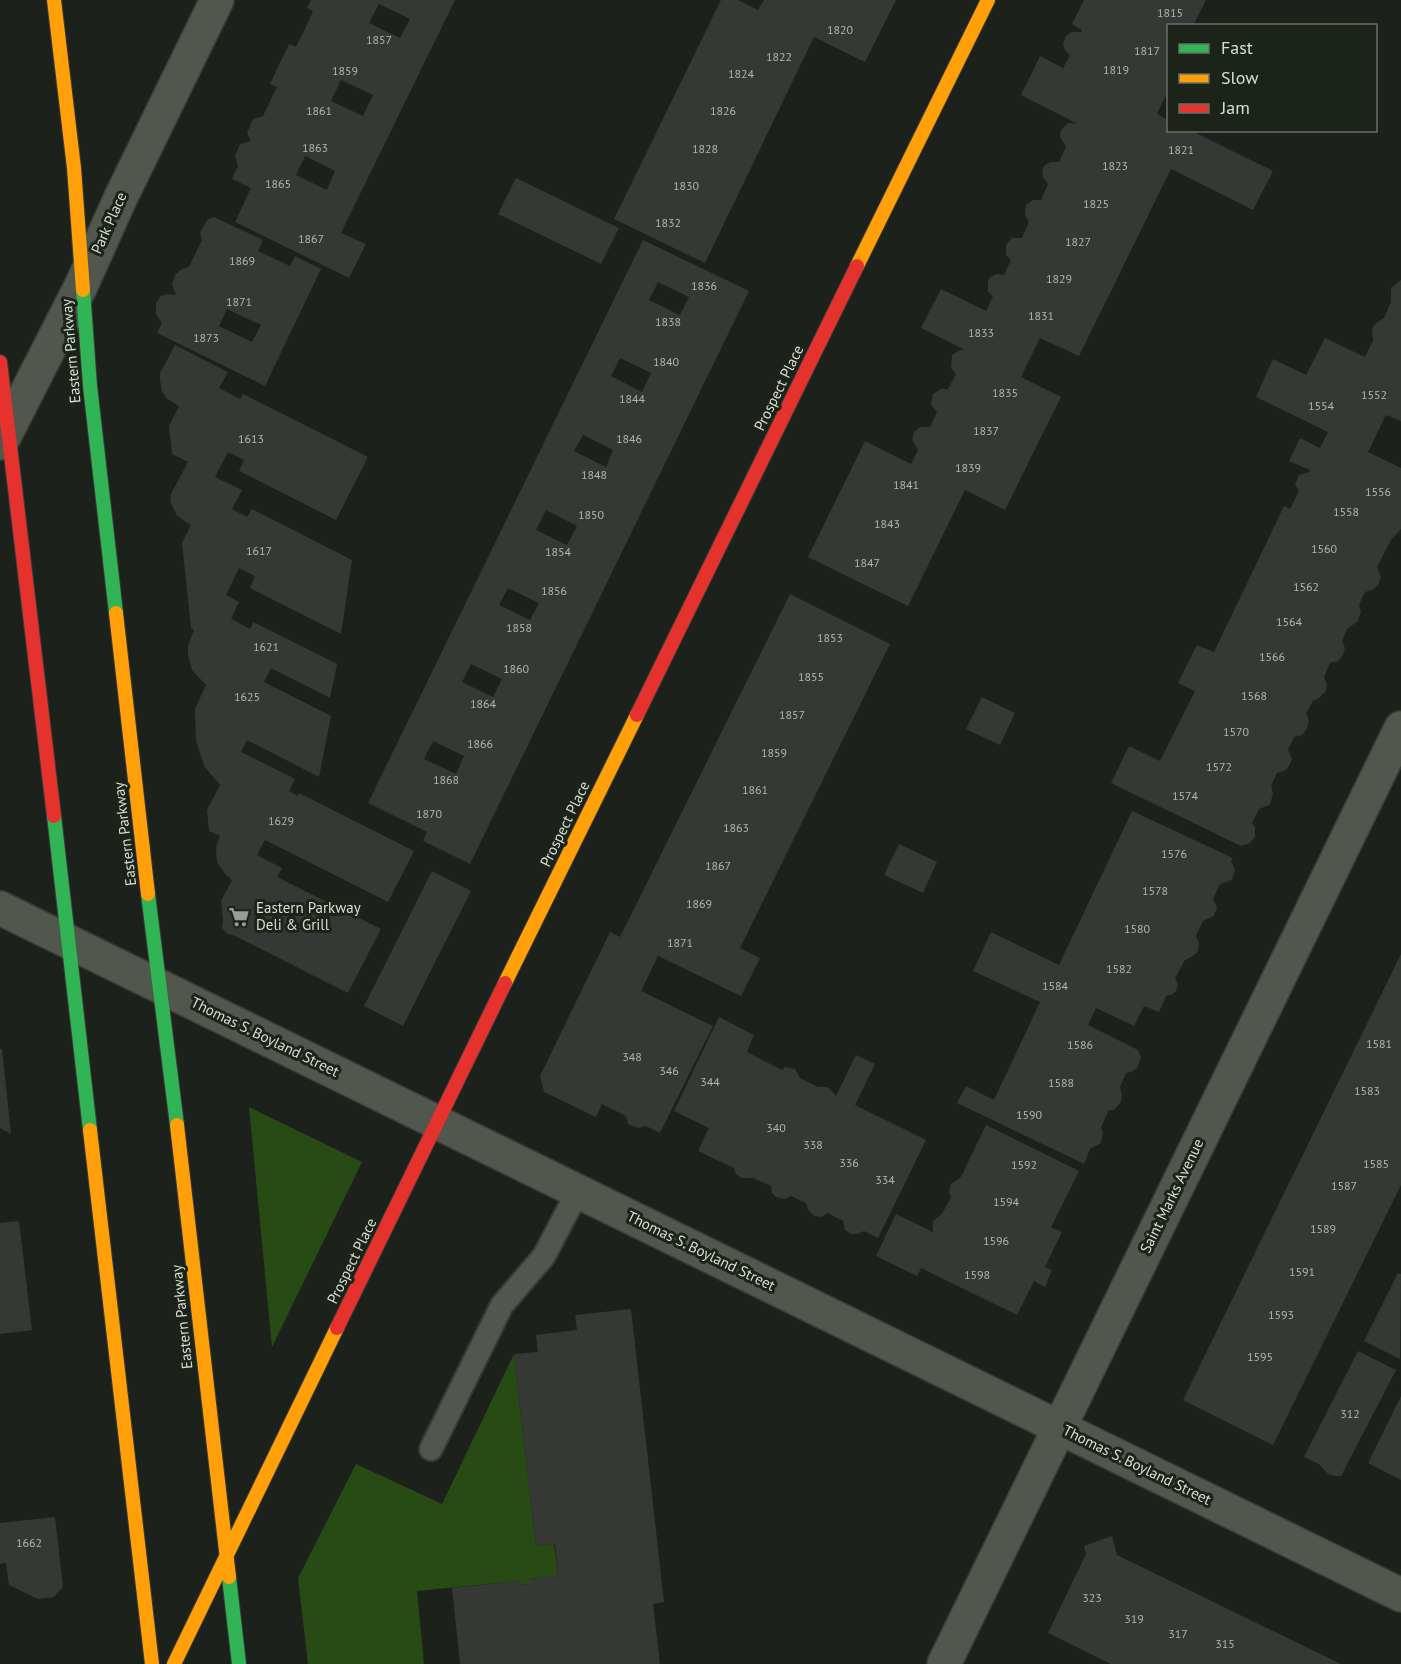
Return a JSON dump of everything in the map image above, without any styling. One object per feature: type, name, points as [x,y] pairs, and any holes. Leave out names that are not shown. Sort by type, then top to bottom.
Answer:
[{"type":"main road","name":"Eastern Parkway","points":[[54,0],[74,168],[90,386],[238,1664]]},
{"type":"main road","name":"Prospect Place","points":[[174,1664],[988,0]]},
{"type":"main road","points":[[0,362],[5,438],[68,940],[152,1664]]},
{"type":"street","name":"Park Place","points":[[5,438],[81,286],[120,199],[217,0]]},
{"type":"street","name":"Saint Marks Avenue","points":[[944,1664],[1401,728]]},
{"type":"street","name":"Thomas S. Boyland Street","points":[[0,908],[1401,1595]]},
{"type":"lane","points":[[431,1449],[502,1305],[544,1256],[578,1191]]},
{"type":"green space","points":[[249,1107],[362,1162],[272,1347]]},
{"type":"green space","points":[[514,1354],[536,1546],[554,1544],[558,1576],[529,1579],[529,1584],[519,1585],[518,1581],[417,1591],[424,1664],[308,1664],[298,1578],[356,1464],[442,1504]]},
{"type":"building","points":[[311,0],[455,0],[341,233],[366,244],[349,278],[235,222],[251,188],[232,179],[238,166],[235,156],[240,144],[251,141],[247,133],[253,119],[263,116],[277,87],[270,84],[289,44],[296,47],[305,29],[313,11],[307,8]],"holes":[[[379,4],[410,19],[400,38],[369,23]],[[341,80],[373,95],[363,116],[331,101]],[[305,156],[335,171],[327,190],[296,175]]]},
{"type":"building","points":[[721,0],[738,0],[758,10],[764,0],[896,0],[865,62],[814,37],[705,263],[614,219]]},
{"type":"building","points":[[1084,0],[1206,0],[1194,24],[1167,24],[1167,93],[1157,114],[1167,119],[1167,132],[1194,132],[1273,171],[1253,210],[1171,169],[1079,356],[1040,338],[1021,377],[1061,397],[1005,510],[965,490],[908,606],[808,557],[865,441],[911,464],[918,450],[912,440],[914,432],[920,427],[930,427],[937,412],[931,405],[933,394],[941,389],[948,389],[956,374],[951,368],[952,355],[965,350],[921,328],[941,289],[986,311],[993,296],[988,292],[990,277],[997,274],[1004,275],[1011,260],[1006,255],[1006,245],[1012,238],[1022,238],[1029,222],[1025,215],[1026,205],[1033,200],[1041,200],[1048,184],[1043,177],[1044,166],[1050,162],[1059,162],[1066,147],[1060,137],[1061,130],[1068,123],[1078,124],[1021,95],[1040,56],[1063,68],[1070,55],[1063,45],[1066,36],[1082,30],[1072,24]]},
{"type":"building","points":[[516,178],[619,228],[601,264],[498,214]]},
{"type":"building","points":[[214,217],[263,240],[258,251],[290,266],[295,256],[321,269],[265,386],[157,333],[162,323],[156,314],[156,303],[161,296],[166,294],[176,295],[172,285],[175,275],[189,267],[202,240],[200,233],[207,220]],"holes":[[[227,309],[261,325],[252,342],[219,326]]]},
{"type":"building","points":[[643,240],[749,291],[470,864],[423,841],[427,832],[368,803]],"holes":[[[658,282],[689,297],[680,315],[649,300]],[[620,358],[651,373],[642,392],[611,376]],[[583,435],[613,450],[606,467],[574,451]],[[546,510],[577,526],[567,545],[536,530]],[[508,588],[539,603],[530,620],[499,605]],[[471,664],[502,679],[493,697],[462,682]],[[433,741],[464,756],[456,774],[424,759]]]},
{"type":"building","points":[[1401,280],[1401,421],[1386,415],[1368,452],[1401,468],[1401,529],[1391,540],[1377,567],[1381,577],[1378,585],[1373,590],[1365,592],[1359,605],[1361,611],[1358,621],[1347,629],[1342,641],[1345,648],[1343,655],[1338,661],[1330,663],[1324,677],[1327,684],[1326,691],[1313,701],[1306,713],[1309,720],[1307,728],[1302,735],[1294,737],[1288,750],[1292,759],[1289,766],[1286,770],[1277,773],[1271,786],[1273,793],[1269,805],[1259,809],[1252,823],[1255,827],[1255,837],[1250,843],[1241,846],[1111,783],[1129,746],[1160,761],[1195,691],[1178,683],[1197,645],[1214,652],[1284,506],[1290,509],[1299,491],[1295,485],[1299,475],[1310,470],[1289,461],[1300,438],[1320,448],[1328,432],[1256,397],[1273,359],[1306,375],[1325,338],[1365,357],[1373,341],[1372,329],[1384,318],[1391,302],[1391,288]]},
{"type":"building","points":[[175,345],[228,372],[219,388],[240,399],[243,394],[368,457],[336,520],[239,471],[244,460],[228,452],[215,477],[242,490],[232,509],[247,517],[252,509],[352,560],[341,634],[250,588],[255,576],[239,568],[226,595],[239,602],[231,619],[250,629],[253,622],[337,664],[330,698],[271,668],[264,682],[331,716],[319,777],[247,740],[241,752],[295,779],[289,791],[298,796],[299,793],[414,851],[388,902],[265,840],[257,855],[282,868],[277,877],[381,929],[348,993],[227,934],[222,928],[221,901],[232,880],[217,862],[216,847],[220,836],[209,831],[207,810],[220,785],[204,766],[196,740],[195,709],[206,685],[192,670],[188,654],[188,645],[194,630],[191,628],[182,543],[191,525],[177,516],[170,501],[171,494],[188,462],[172,454],[169,426],[179,406],[166,398],[160,380],[160,373]]},
{"type":"building","points":[[790,594],[890,644],[740,948],[760,958],[741,996],[658,956],[641,991],[713,1026],[660,1133],[646,1126],[638,1128],[628,1124],[626,1116],[602,1104],[596,1117],[544,1092],[540,1076],[610,932],[620,937]]},
{"type":"building","points":[[982,697],[1015,713],[1000,745],[966,729]]},
{"type":"building","points":[[1132,811],[1233,858],[1231,861],[1235,870],[1232,880],[1220,884],[1213,899],[1217,907],[1214,916],[1203,921],[1196,936],[1199,943],[1198,951],[1185,960],[1175,978],[1178,984],[1176,991],[1166,996],[1159,1012],[1144,1006],[1134,1026],[1096,1008],[1088,1025],[1138,1050],[1141,1058],[1137,1068],[1126,1073],[1120,1087],[1121,1102],[1114,1110],[1109,1110],[1101,1127],[1103,1133],[1101,1143],[1090,1149],[1084,1164],[957,1103],[966,1086],[994,1100],[1040,1002],[973,971],[991,932],[1059,965]]},
{"type":"building","points":[[899,844],[937,862],[923,893],[884,875]]},
{"type":"building","points":[[432,871],[471,891],[403,1026],[364,1006]]},
{"type":"building","points":[[1401,954],[1401,1185],[1273,1445],[1183,1400]]},
{"type":"building","points":[[719,1017],[754,1035],[747,1052],[782,1070],[785,1067],[795,1069],[800,1078],[818,1087],[828,1087],[836,1096],[856,1055],[875,1064],[855,1105],[926,1140],[878,1238],[864,1231],[851,1234],[845,1230],[843,1221],[828,1213],[821,1217],[814,1216],[808,1210],[806,1203],[791,1196],[785,1199],[776,1197],[772,1193],[771,1186],[753,1178],[741,1178],[735,1173],[734,1168],[698,1151],[709,1128],[674,1111]]},
{"type":"building","points":[[0,1049],[2,1049],[11,1134],[0,1128]]},
{"type":"building","points":[[986,1125],[1079,1171],[1051,1227],[1062,1232],[1045,1267],[1052,1270],[1045,1287],[1034,1281],[1017,1315],[921,1268],[917,1276],[876,1256],[896,1214],[933,1232],[933,1221],[942,1214],[951,1197],[950,1185],[961,1177]]},
{"type":"building","points":[[19,1221],[32,1330],[0,1334],[0,1223]]},
{"type":"building","points":[[1398,1273],[1401,1274],[1400,1359],[1364,1341]]},
{"type":"building","points":[[631,1309],[664,1602],[653,1604],[660,1664],[460,1664],[452,1588],[518,1581],[519,1585],[529,1584],[529,1579],[558,1576],[555,1544],[536,1546],[514,1354],[538,1352],[536,1335],[577,1330],[575,1315]]},
{"type":"building","points":[[1358,1351],[1396,1370],[1341,1476],[1335,1476],[1328,1474],[1319,1464],[1304,1457]]},
{"type":"building","points":[[1401,1396],[1401,1480],[1368,1463]]},
{"type":"building","points":[[55,1517],[63,1587],[54,1597],[38,1599],[9,1585],[6,1563],[0,1564],[0,1523]]},
{"type":"building","points":[[1112,1536],[1117,1555],[1341,1664],[1111,1664],[1048,1633],[1086,1554],[1084,1546]]},
{"type":"traffic: fast","points":[[83,290],[90,386],[116,613]]},
{"type":"traffic: fast","points":[[54,816],[90,1130]]},
{"type":"traffic: fast","points":[[148,894],[177,1125]]},
{"type":"traffic: fast","points":[[229,1577],[239,1664]]},
{"type":"traffic: slow","points":[[54,0],[74,168],[83,290]]},
{"type":"traffic: slow","points":[[857,266],[988,0]]},
{"type":"traffic: slow","points":[[116,613],[148,894]]},
{"type":"traffic: slow","points":[[505,983],[637,715]]},
{"type":"traffic: slow","points":[[177,1125],[229,1577]]},
{"type":"traffic: slow","points":[[90,1130],[152,1664]]},
{"type":"traffic: slow","points":[[174,1664],[337,1328]]},
{"type":"traffic: jam","points":[[637,715],[857,266]]},
{"type":"traffic: jam","points":[[0,362],[54,816]]},
{"type":"traffic: jam","points":[[337,1328],[505,983]]},
{"type":"place","name":"Eastern Parkway Deli & Grill","points":[[239,917]]}]
